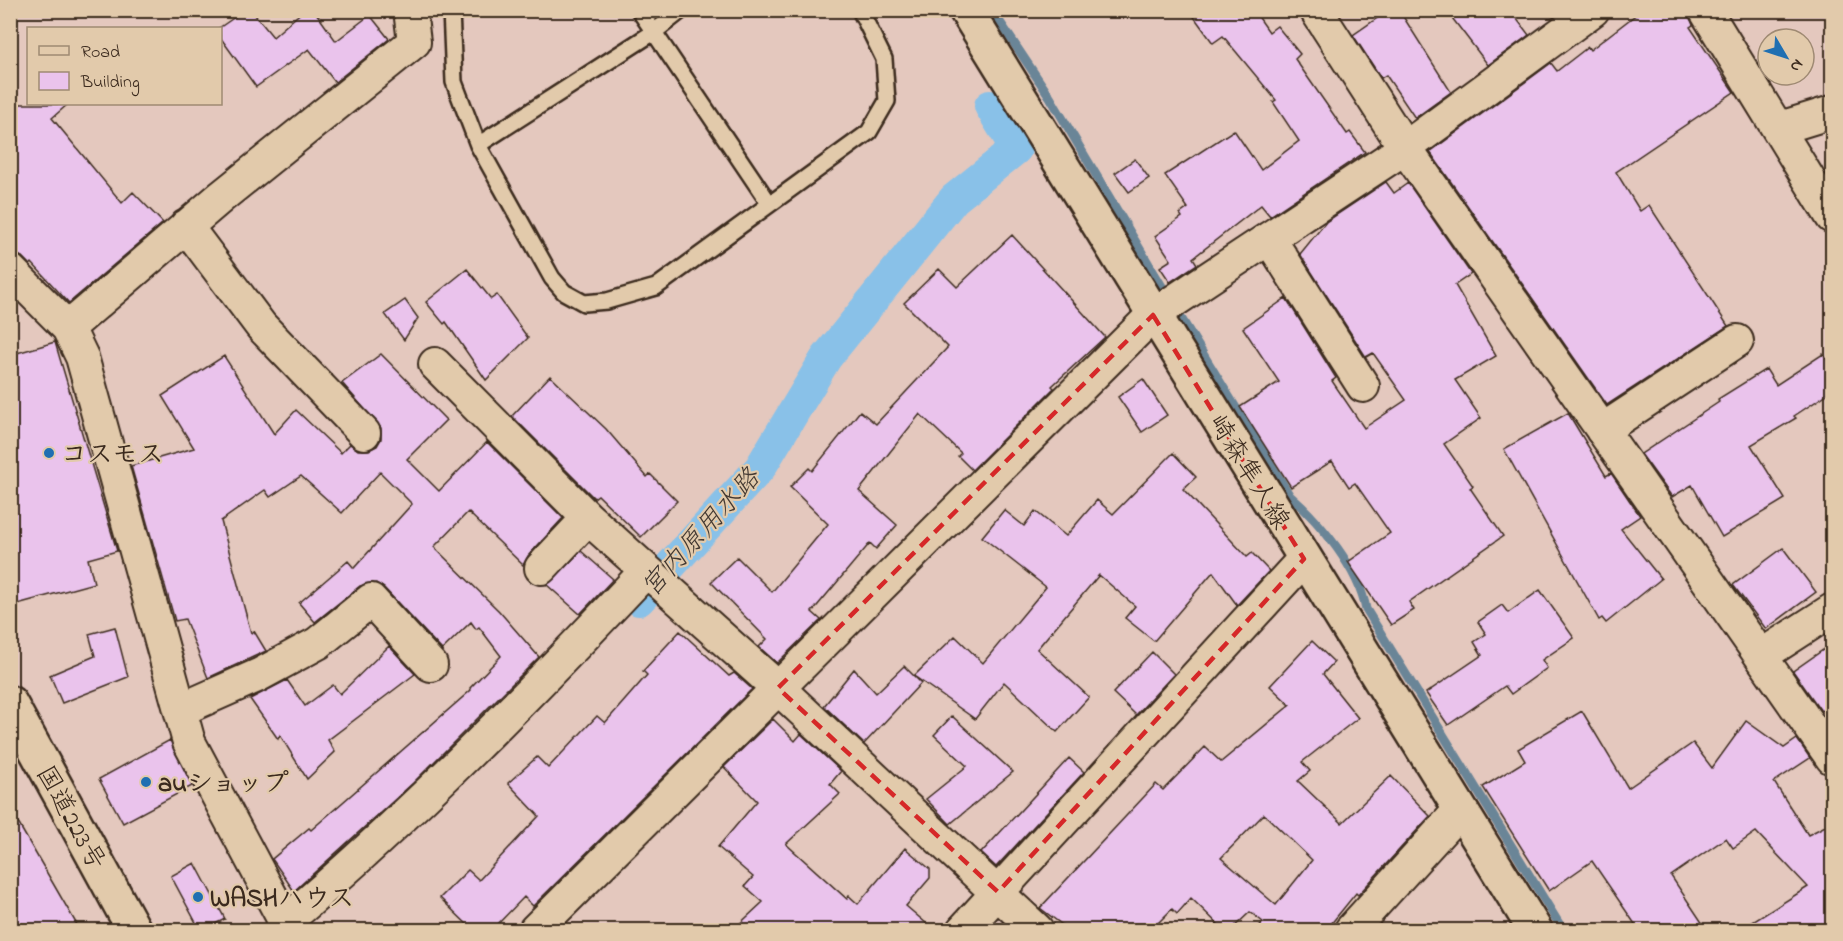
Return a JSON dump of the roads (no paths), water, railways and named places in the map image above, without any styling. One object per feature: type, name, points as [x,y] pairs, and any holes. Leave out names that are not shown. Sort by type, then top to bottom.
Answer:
[{"type":"main road","name":"崎森隼人線","points":[[966,10],[1534,930]]},
{"type":"main road","name":"国道223号","points":[[10,704],[134,930]]},
{"type":"street","points":[[68,328],[186,226],[414,42],[410,10]]},
{"type":"street","points":[[1316,10],[1405,148],[1833,758]]},
{"type":"street","points":[[535,930],[1153,315],[1405,148],[1593,10]]},
{"type":"street","points":[[1705,10],[1833,217]]},
{"type":"street","points":[[1780,128],[1833,112]]},
{"type":"street","points":[[186,226],[261,326],[364,433]]},
{"type":"street","points":[[1269,238],[1363,386]]},
{"type":"street","points":[[10,270],[68,328],[82,357],[189,742],[286,928],[548,675],[646,571]]},
{"type":"street","points":[[1602,430],[1737,340]]},
{"type":"street","points":[[435,364],[588,518],[778,688],[1037,930]]},
{"type":"street","points":[[541,568],[588,518]]},
{"type":"street","points":[[963,930],[1304,559]]},
{"type":"street","points":[[180,710],[259,675],[318,643],[371,600],[431,665]]},
{"type":"street","points":[[1761,656],[1833,610]]},
{"type":"street","points":[[1351,930],[1460,810]]},
{"type":"lane","points":[[451,10],[454,82],[478,145],[552,278],[564,292],[584,303],[607,301],[656,286],[869,132],[887,101],[884,59],[860,10]]},
{"type":"lane","points":[[639,10],[769,203]]},
{"type":"lane","points":[[478,145],[654,32],[682,10]]},
{"type":"waterway","points":[[992,10],[1050,97],[1163,288]]},
{"type":"waterway","name":"宮内原用水路","points":[[639,600],[760,468],[826,358],[954,199],[1016,149],[990,106]]},
{"type":"waterway","points":[[1175,308],[1290,496],[1314,519],[1347,563],[1362,594],[1366,609],[1563,930]]},
{"type":"place","name":"コスモス","points":[[49,453]]},
{"type":"place","name":"auショップ","points":[[146,782]]},
{"type":"place","name":"WASHハウス","points":[[198,897]]}]
